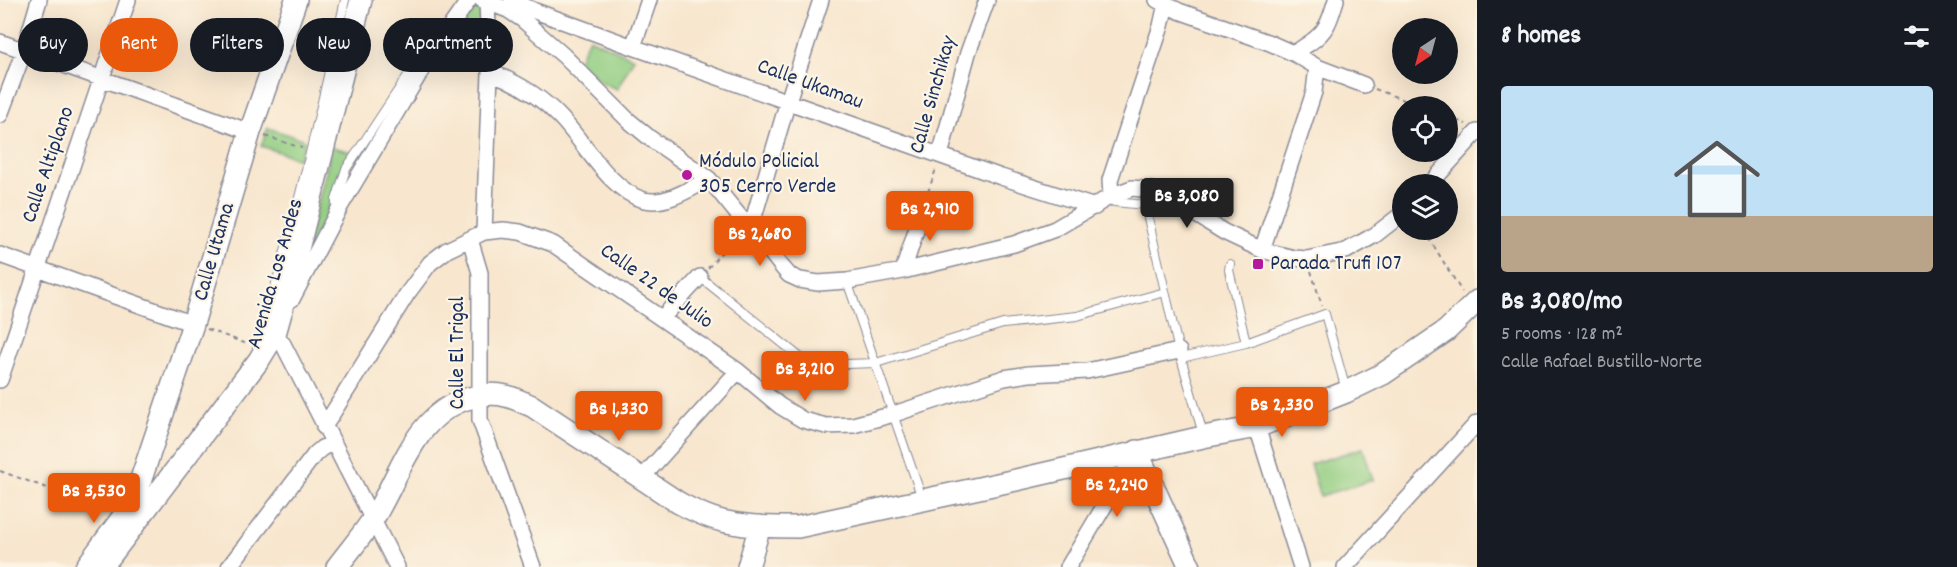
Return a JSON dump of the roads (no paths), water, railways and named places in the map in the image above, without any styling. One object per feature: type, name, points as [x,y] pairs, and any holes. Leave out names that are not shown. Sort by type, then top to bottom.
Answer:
[{"type":"street","points":[[34,18],[39,0]]},
{"type":"street","name":"Calle Altiplano","points":[[0,380],[128,0]]},
{"type":"street","name":"Calle Utama","points":[[135,507],[250,132],[296,0]]},
{"type":"street","name":"Avenida Los Andes","points":[[86,567],[259,360],[275,334],[361,0]]},
{"type":"street","points":[[397,567],[283,345],[275,334],[340,207],[433,51],[469,0]]},
{"type":"street","name":"Calle Ukamau","points":[[512,0],[535,11],[633,47],[1095,207]]},
{"type":"street","points":[[633,47],[649,0]]},
{"type":"street","points":[[746,222],[821,0]]},
{"type":"street","name":"Calle Sinchikay","points":[[940,155],[968,53],[987,0]]},
{"type":"street","points":[[1295,54],[1319,36],[1329,24],[1336,0]]},
{"type":"street","points":[[485,1],[508,10],[523,20],[628,120],[651,139],[709,179],[789,275],[800,280],[818,283],[903,271],[1014,243],[1055,228],[1111,196],[1132,188],[1151,190],[1179,204],[1224,232],[1262,250],[1284,257],[1307,259],[1346,251],[1376,235],[1392,222]]},
{"type":"street","name":"Calle El Trigal","points":[[485,1],[486,18]]},
{"type":"street","points":[[1111,196],[1110,180],[1161,26],[1161,2],[1179,11],[1270,43],[1317,67],[1364,85]]},
{"type":"street","points":[[0,42],[18,49]]},
{"type":"street","points":[[0,115],[18,67]]},
{"type":"street","points":[[1262,250],[1314,92],[1317,67]]},
{"type":"street","points":[[85,72],[250,132]]},
{"type":"street","points":[[490,72],[511,80],[540,99],[560,117],[596,163],[632,194],[645,200],[674,197],[709,179]]},
{"type":"street","name":"Calle El Trigal","points":[[490,72],[477,236],[480,273],[480,420],[533,567]]},
{"type":"street","points":[[1438,174],[1472,128]]},
{"type":"street","points":[[903,271],[925,203]]},
{"type":"street","name":"Calle 22 de Julio","points":[[324,427],[406,294],[430,263],[447,250],[477,236],[503,230],[520,232],[553,244],[738,371],[780,406],[803,420],[826,426],[853,425],[894,414],[1004,378],[1029,374],[1087,371],[1180,354]]},
{"type":"street","points":[[0,255],[193,324]]},
{"type":"street","points":[[662,318],[700,277]]},
{"type":"street","points":[[337,567],[373,519],[415,440],[427,424],[457,401],[481,395],[509,396],[532,406],[641,479],[679,503],[702,514],[726,522],[798,527],[1137,451],[1257,427],[1346,392],[1383,374],[1446,331],[1474,304]]},
{"type":"street","points":[[641,479],[738,371]]},
{"type":"street","points":[[1345,567],[1477,423]]},
{"type":"street","points":[[1257,427],[1301,567]]},
{"type":"street","points":[[229,567],[315,454],[333,443]]},
{"type":"street","points":[[1068,567],[1137,451]]},
{"type":"street","points":[[1137,451],[1190,567]]},
{"type":"street","name":"Avenida Los Andes","points":[[102,567],[135,507]]},
{"type":"street","points":[[747,567],[759,526]]},
{"type":"lane","name":"Avenida Los Andes","points":[[162,473],[226,395],[252,359],[257,348],[274,295],[311,151],[345,0]]},
{"type":"lane","points":[[1111,196],[1114,202],[1145,205],[1180,354],[1203,437]]},
{"type":"lane","points":[[1230,264],[1229,270],[1246,343]]},
{"type":"lane","points":[[700,277],[806,362],[818,365],[876,363],[1003,324],[1077,316],[1165,292]]},
{"type":"lane","points":[[848,280],[922,500]]},
{"type":"lane","name":"Calle 22 de Julio","points":[[1180,354],[1246,343],[1325,314],[1346,392]]},
{"type":"place","name":"Módulo Policial 305 Cerro Verde","points":[[687,175]]},
{"type":"place","name":"Parada Trufi 107","points":[[1258,264]]}]
